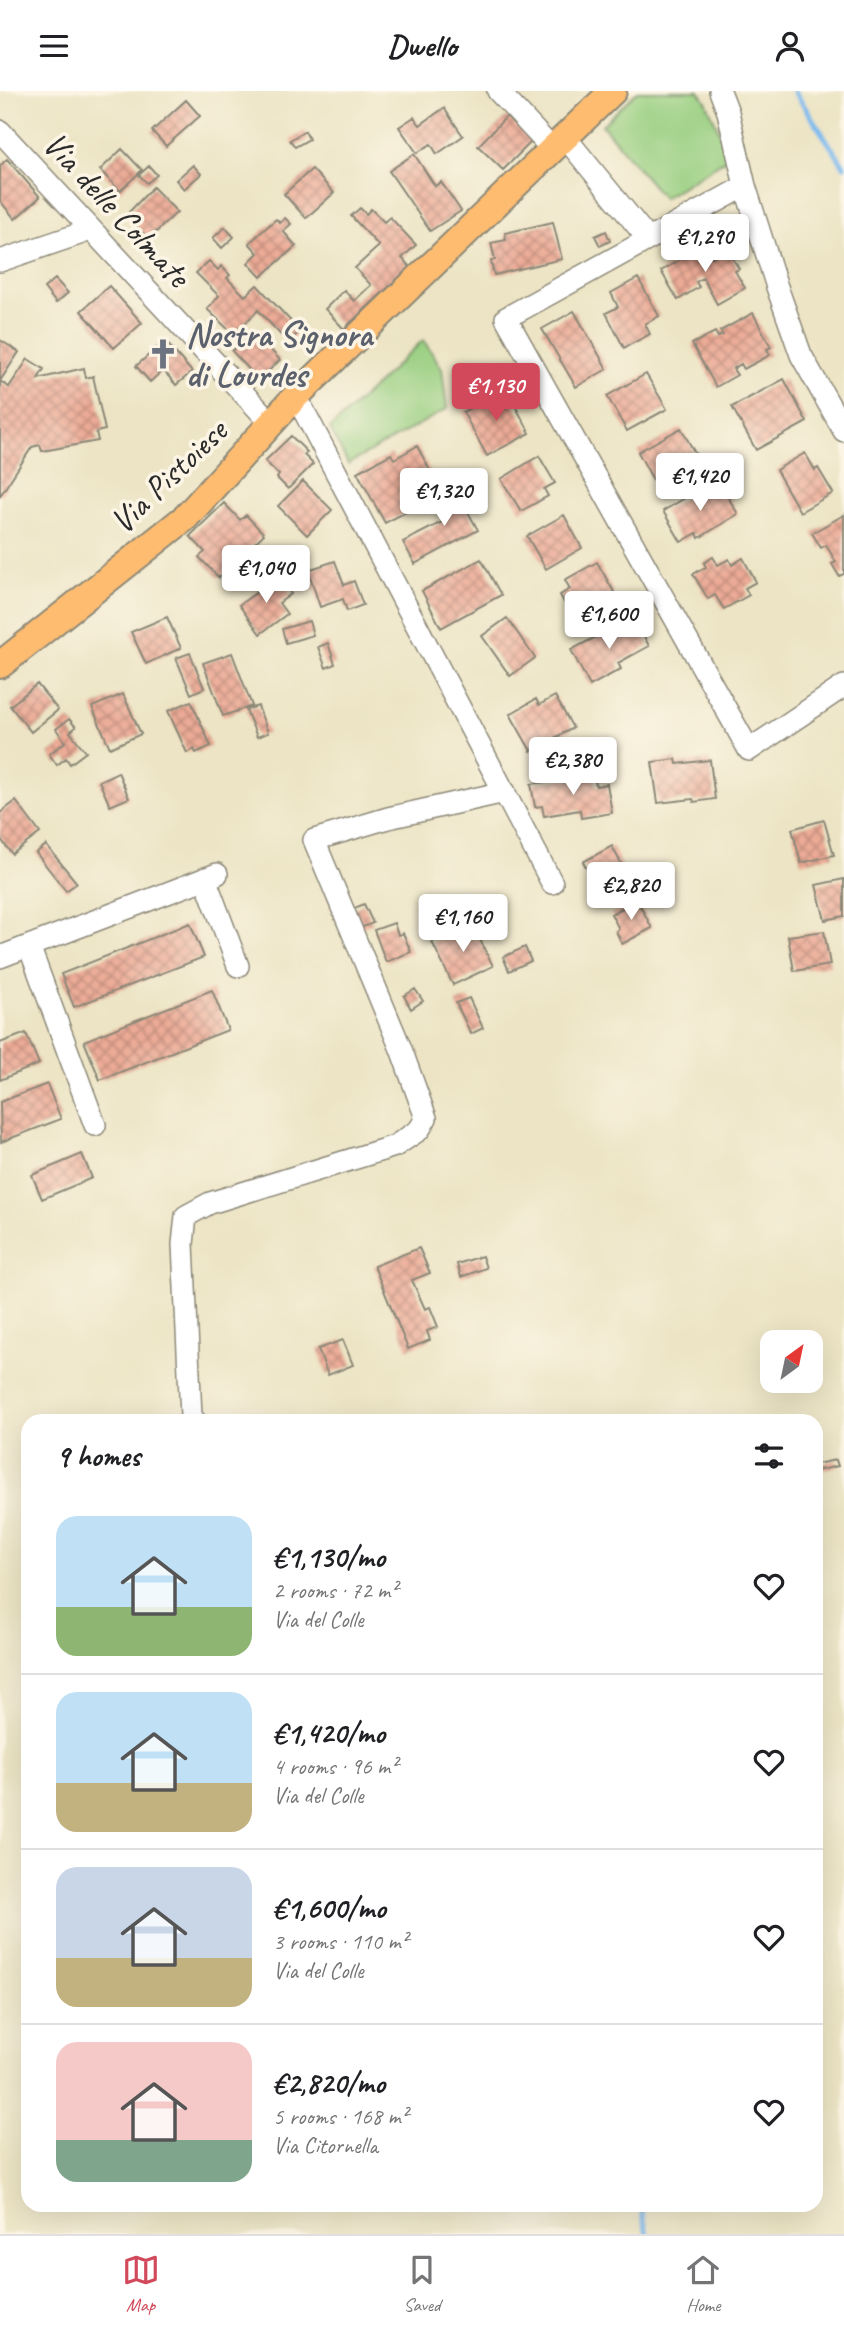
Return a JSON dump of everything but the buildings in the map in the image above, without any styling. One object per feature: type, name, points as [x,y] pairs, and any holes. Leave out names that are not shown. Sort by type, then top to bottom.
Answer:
[{"type":"main road","name":"Via Pistoiese","points":[[0,665],[186,517],[296,396],[613,91]]},
{"type":"street","points":[[498,91],[559,143],[648,239]]},
{"type":"street","points":[[720,91],[728,112],[745,186],[777,287],[802,355],[844,431]]},
{"type":"street","name":"Via delle Colmate","points":[[0,131],[271,423]]},
{"type":"street","points":[[745,186],[506,318],[749,750],[844,686]]},
{"type":"street","points":[[0,261],[91,230]]},
{"type":"street","points":[[296,396],[552,883]]},
{"type":"street","points":[[191,1414],[184,1244],[186,1216],[210,1203],[395,1146],[419,1130],[426,1118],[401,1049],[314,840],[388,818],[505,792]]},
{"type":"street","points":[[0,957],[211,876],[237,966]]},
{"type":"street","points":[[29,946],[95,1125]]},
{"type":"green space","points":[[638,91],[699,91],[730,157],[663,198],[602,125]]},
{"type":"green space","points":[[423,340],[442,368],[447,409],[348,464],[330,429]]},
{"type":"waterway","points":[[794,91],[844,166]]},
{"type":"waterway","points":[[642,2212],[647,2234]]},
{"type":"place","name":"Nostra Signora di Lourdes","points":[[163,354]]}]
